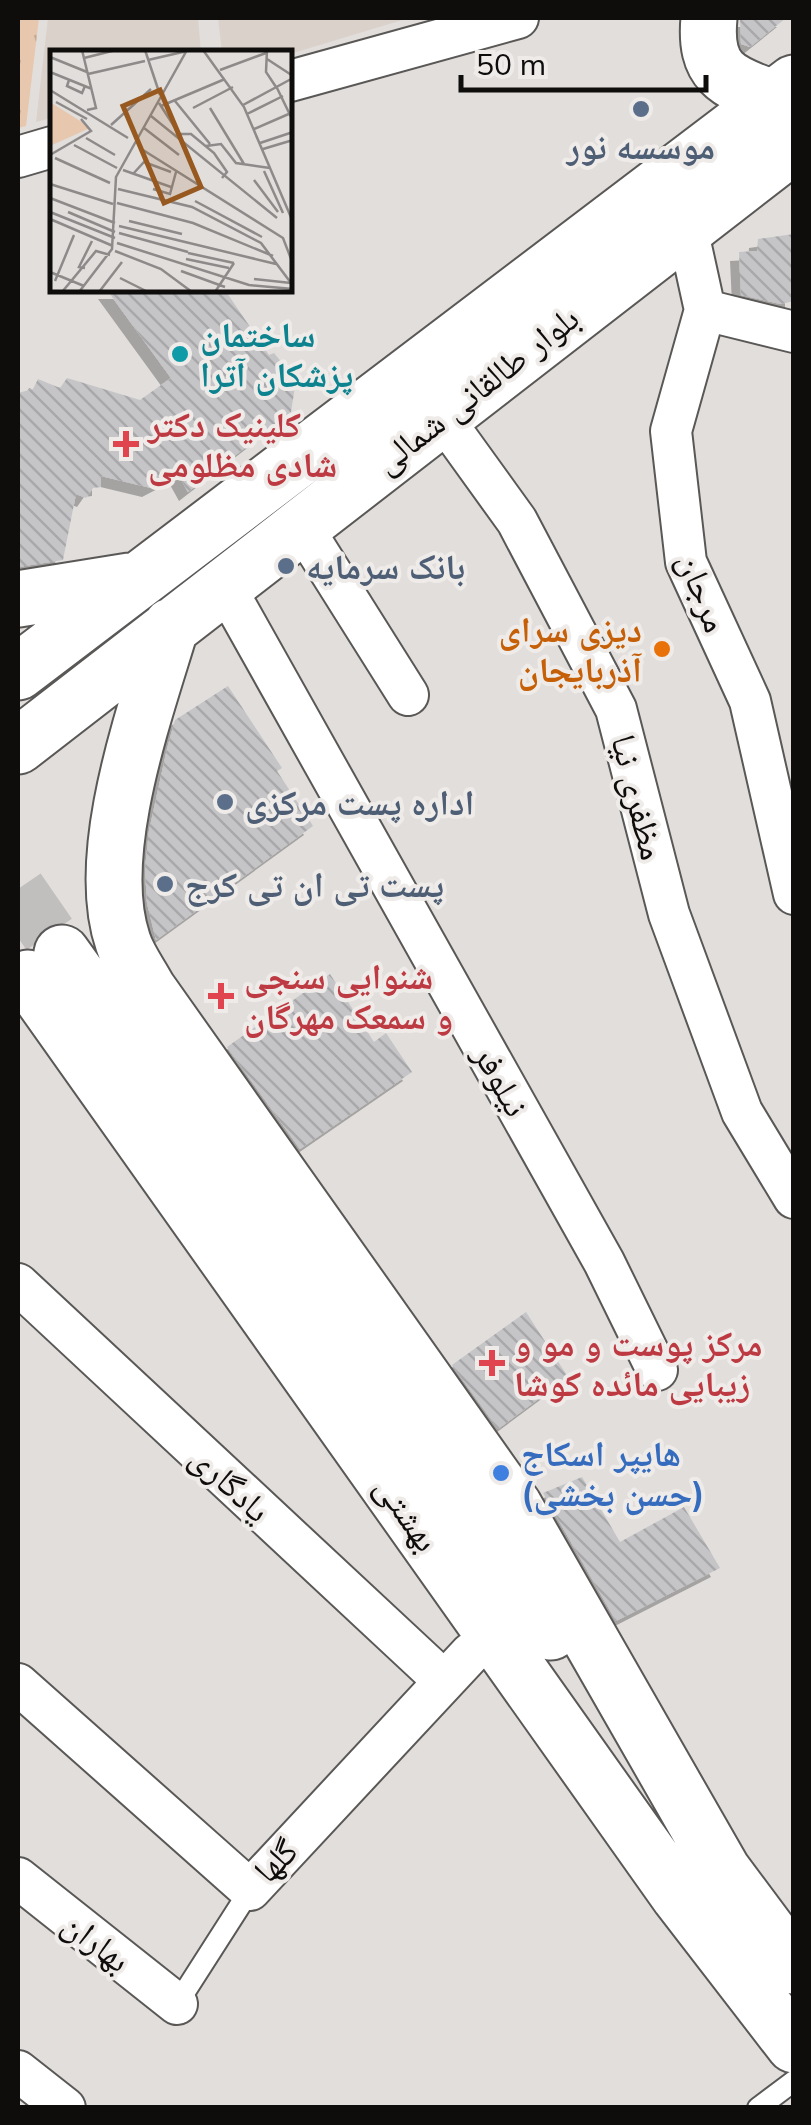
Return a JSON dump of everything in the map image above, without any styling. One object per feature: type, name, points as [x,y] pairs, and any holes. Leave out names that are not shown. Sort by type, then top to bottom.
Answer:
[{"type":"main road","points":[[709,18],[707,42],[718,72],[736,86],[787,109]]},
{"type":"main road","name":"بلوار طالقانی شمالی","points":[[18,746],[687,228],[787,109]]},
{"type":"main road","name":"بلوار طالقانی شمالی","points":[[18,672],[138,580],[787,109]]},
{"type":"main road","points":[[18,598],[138,580]]},
{"type":"main road","points":[[171,626],[140,732],[116,840],[114,886],[122,942],[148,990],[514,1506],[701,1884]]},
{"type":"main road","points":[[36,983],[457,1667],[701,1884]]},
{"type":"main road","name":"بهشتى","points":[[36,983],[701,1884],[794,2045]]},
{"type":"main road","name":"بهشتى","points":[[701,1884],[794,1966]]},
{"type":"street","points":[[292,79],[518,18]]},
{"type":"street","points":[[18,157],[50,148]]},
{"type":"street","name":"مرجان","points":[[687,228],[705,310],[671,431],[686,562],[750,701],[794,894]]},
{"type":"street","points":[[705,310],[794,332]]},
{"type":"street","name":"مظفری نیا","points":[[442,416],[516,521],[616,709],[669,914],[742,1112],[794,1198]]},
{"type":"street","points":[[301,525],[408,695]]},
{"type":"street","name":"نیلوفر","points":[[224,585],[604,1262],[657,1370]]},
{"type":"street","name":"یادگاری","points":[[18,1284],[457,1667]]},
{"type":"street","name":"گلها","points":[[18,1684],[250,1890],[457,1667]]},
{"type":"street","name":"بهاران","points":[[18,1878],[177,2004]]},
{"type":"street","points":[[18,2071],[64,2108]]},
{"type":"lane","points":[[177,2004],[250,1890]]},
{"type":"lane","points":[[758,2108],[794,2082]]},
{"type":"shaded area","points":[[48,18],[198,18],[201,50],[50,50],[50,118],[36,122]]},
{"type":"shaded area","points":[[218,18],[409,18],[292,53],[292,50],[222,50]]},
{"type":"green space","points":[[18,18],[39,18],[26,126],[18,128]]},
{"type":"building","points":[[740,18],[786,18],[750,47],[741,44]]},
{"type":"building","points":[[794,234],[794,301],[781,304],[741,295],[739,252],[757,251],[758,239]]},
{"type":"building","points":[[108,292],[226,292],[269,355],[274,353],[296,380],[291,412],[188,492],[178,474],[151,488],[101,476],[101,487],[93,488],[86,498],[76,494],[63,560],[18,567],[18,393],[33,389],[38,379],[60,388],[67,378],[140,400],[171,378]]},
{"type":"building","name":"اداره پست مرکزی","points":[[228,686],[282,768],[277,771],[313,826],[156,940],[147,903],[145,869],[149,831],[175,720]]},
{"type":"building","points":[[330,974],[374,1042],[386,1033],[412,1072],[300,1149],[227,1047]]},
{"type":"building","points":[[526,1312],[568,1377],[498,1429],[452,1365]]},
{"type":"building","points":[[582,1477],[620,1542],[684,1507],[720,1568],[616,1621],[543,1493]]},
{"type":"tunnel","points":[[18,889],[62,953]]},
{"type":"place","name":"موسسه نور","points":[[641,109]]},
{"type":"place","name":"ساختمان پزشکان آترا","points":[[180,354]]},
{"type":"place","name":"کلینیک دکتر شادی مظلومی","points":[[126,444]]},
{"type":"place","name":"بانک سرمایه","points":[[286,566]]},
{"type":"place","name":"دیزی سرای آذربایجان","points":[[662,649]]},
{"type":"place","name":"اداره پست مرکزی","points":[[225,802]]},
{"type":"place","name":"پست تی ان تی کرج","points":[[165,884]]},
{"type":"place","name":"شنوایی سنجی و سمعک مهرگان","points":[[221,996]]},
{"type":"place","name":"مرکز پوست و مو و زیبایی مائده کوشا","points":[[492,1363]]},
{"type":"place","name":"هایپر اسکاج (حسن بخشی)","points":[[501,1473]]}]
